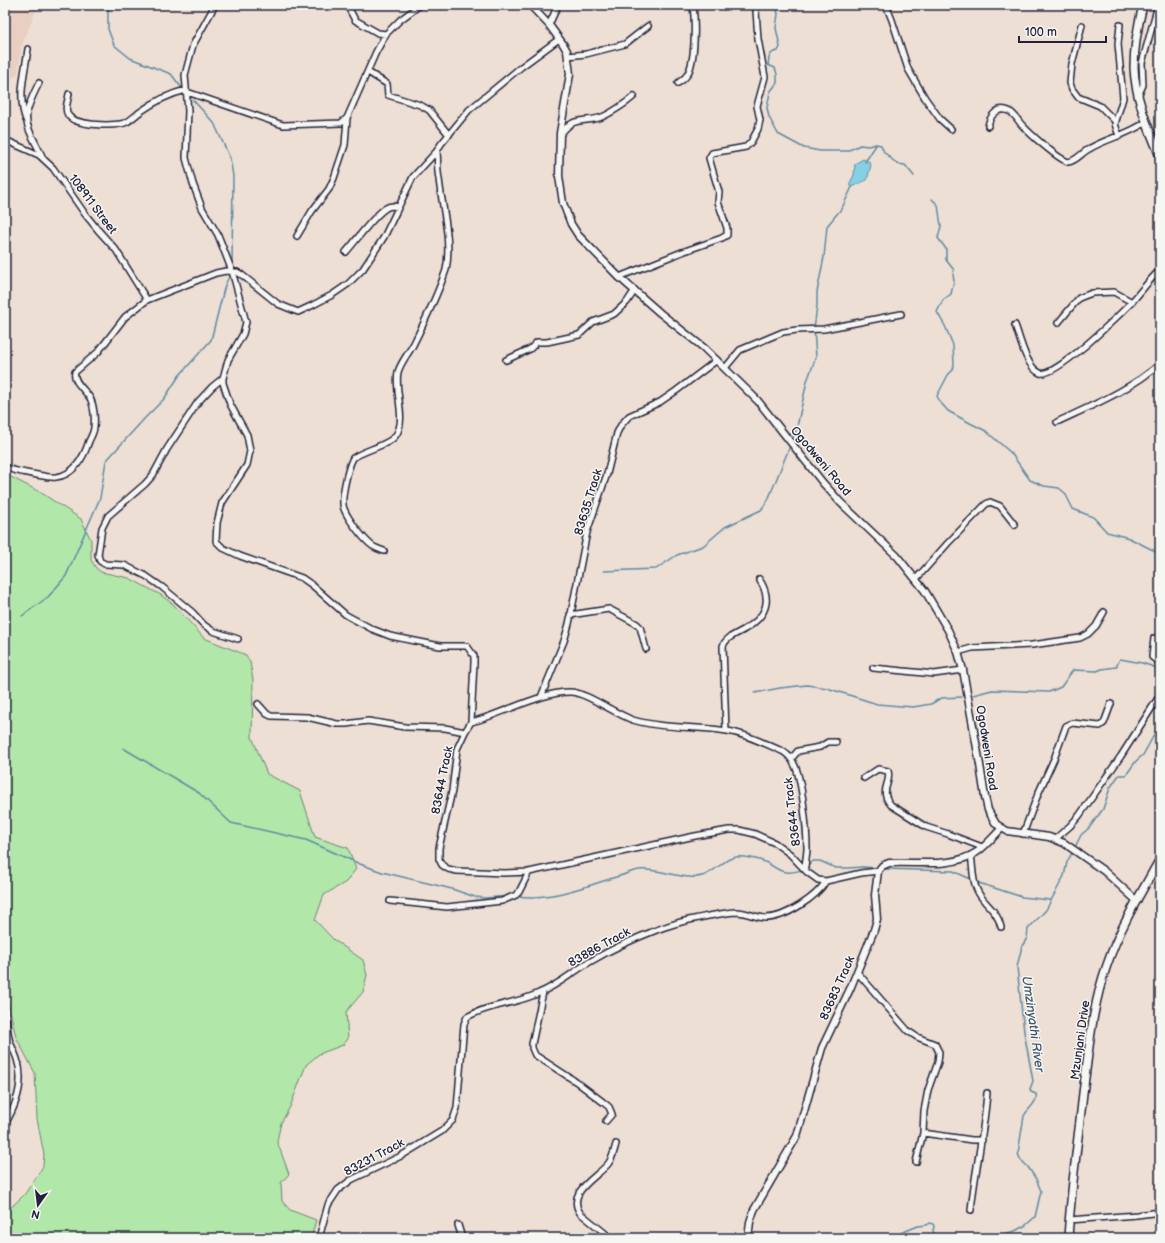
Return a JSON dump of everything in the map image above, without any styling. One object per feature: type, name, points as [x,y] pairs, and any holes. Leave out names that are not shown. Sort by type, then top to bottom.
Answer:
[{"type":"main road","points":[[1143,5],[1134,67],[1138,96],[1146,122],[1160,156]]},
{"type":"main road","name":"Mzunjani Drive","points":[[1068,1238],[1075,1163],[1094,1010],[1112,952],[1160,859]]},
{"type":"street","points":[[215,5],[193,45],[184,75],[187,91],[188,111],[186,158],[193,184],[202,208],[218,235],[232,271],[246,326],[228,360],[223,383],[230,404],[247,435],[250,451],[247,465],[222,503],[217,523],[216,541],[222,548],[240,556],[302,578],[346,615],[372,629],[390,636],[440,646],[467,646],[474,656],[471,722]]},
{"type":"street","points":[[347,5],[355,20],[378,33],[386,34]]},
{"type":"street","points":[[297,236],[312,211],[329,189],[334,178],[345,145],[348,118],[376,52],[386,34],[400,20],[420,5]]},
{"type":"street","name":"Ogodweni Road","points":[[530,5],[548,25],[567,51],[570,74],[560,136],[559,181],[560,194],[566,212],[578,235],[619,278],[717,360],[758,401],[823,483],[841,503],[897,556],[925,591],[945,624],[958,652],[963,670],[988,810],[996,824],[1002,829]]},
{"type":"street","points":[[548,25],[558,5]]},
{"type":"street","points":[[678,83],[687,76],[692,64],[694,39],[693,5]]},
{"type":"street","points":[[886,5],[908,69],[924,98],[940,119],[951,129]]},
{"type":"street","points":[[1138,96],[1143,85],[1142,63],[1158,5]]},
{"type":"street","points":[[619,278],[727,235],[727,228],[718,202],[719,192],[709,158],[712,153],[746,147],[751,142],[758,129],[760,120],[757,106],[764,77],[758,39],[756,11]]},
{"type":"street","points":[[1118,136],[1115,126],[1123,98],[1118,44],[1120,24]]},
{"type":"street","points":[[1082,25],[1071,69],[1070,83],[1072,89],[1078,97],[1100,106],[1116,121]]},
{"type":"street","points":[[568,56],[586,54],[625,44],[648,26]]},
{"type":"street","points":[[5,467],[20,472],[55,477],[69,472],[79,462],[86,452],[93,430],[94,421],[91,400],[88,394],[75,380],[75,372],[98,352],[125,317],[147,300],[216,273],[232,271],[242,275],[278,304],[294,311],[304,310],[332,295],[348,284],[364,268],[384,237],[413,177],[437,151],[469,110],[521,67],[559,39]]},
{"type":"street","points":[[28,49],[22,96],[22,109],[29,130],[44,159]]},
{"type":"street","points":[[368,72],[387,84],[388,95],[420,105],[429,110],[449,135]]},
{"type":"street","points":[[26,121],[29,103],[39,83]]},
{"type":"street","points":[[69,94],[66,110],[68,116],[73,120],[87,124],[127,122],[140,112],[170,94],[187,91],[283,125],[341,123],[348,118]]},
{"type":"street","points":[[560,136],[567,126],[576,121],[600,118],[621,106],[634,96]]},
{"type":"street","points":[[988,126],[990,118],[994,113],[1004,110],[1011,112],[1023,126],[1054,153],[1068,162],[1075,160],[1090,148],[1136,129],[1146,122]]},
{"type":"street","name":"108911 Street","points":[[5,140],[44,159],[60,177],[74,199],[116,250],[147,300]]},
{"type":"street","points":[[384,551],[369,544],[346,514],[343,504],[344,488],[353,458],[389,441],[396,436],[399,430],[400,413],[397,381],[399,371],[421,328],[446,270],[448,262],[448,243],[438,177],[437,151]]},
{"type":"street","points":[[346,252],[377,216],[386,208],[393,206],[398,207]]},
{"type":"street","points":[[1015,325],[1026,356],[1035,370],[1044,374],[1066,362],[1098,334],[1132,302],[1160,270]]},
{"type":"street","points":[[506,360],[530,349],[537,342],[547,342],[579,335],[593,321],[613,315],[627,302],[634,290]]},
{"type":"street","points":[[1058,323],[1079,298],[1092,293],[1114,292],[1132,302]]},
{"type":"street","points":[[724,368],[740,350],[783,332],[824,329],[901,314]]},
{"type":"street","name":"83635 Track","points":[[541,697],[564,641],[588,532],[607,474],[617,433],[621,425],[629,416],[660,402],[676,392],[717,360]]},
{"type":"street","points":[[1057,422],[1128,388],[1143,379],[1160,364]]},
{"type":"street","points":[[223,378],[198,402],[167,449],[153,474],[145,484],[108,516],[102,528],[98,555],[100,561],[105,564],[124,565],[146,576],[192,612],[204,625],[213,631],[238,639]]},
{"type":"street","points":[[916,579],[986,504],[990,502],[1000,506],[1015,526]]},
{"type":"street","points":[[726,731],[723,646],[726,640],[755,623],[765,609],[766,598],[764,586],[759,579]]},
{"type":"street","points":[[570,615],[604,609],[613,610],[640,627],[646,649]]},
{"type":"street","points":[[958,652],[972,648],[1032,645],[1080,638],[1088,634],[1096,626],[1104,612]]},
{"type":"street","points":[[1154,638],[1152,658],[1160,663]]},
{"type":"street","points":[[874,668],[934,674],[963,670]]},
{"type":"street","name":"83644 Track","points":[[804,870],[807,847],[803,803],[797,770],[791,759],[784,752],[742,734],[640,722],[622,716],[590,698],[573,692],[564,692],[541,697],[484,719],[471,722],[457,749],[452,792],[438,855],[440,862],[445,867],[457,871],[504,873],[529,872],[694,836],[728,830],[739,830],[755,834],[775,843],[790,854],[804,870],[814,879],[826,881]]},
{"type":"street","points":[[1055,839],[1079,816],[1121,756],[1160,695]]},
{"type":"street","points":[[258,704],[267,714],[271,716],[307,717],[337,724],[368,721],[405,727],[445,728],[465,732]]},
{"type":"street","points":[[1023,834],[1066,726],[1072,723],[1100,726],[1104,723],[1111,704]]},
{"type":"street","points":[[791,759],[798,750],[820,748],[828,742],[836,742]]},
{"type":"street","points":[[864,778],[878,770],[888,771],[889,774],[886,795],[887,801],[891,805],[926,827],[982,847]]},
{"type":"street","points":[[826,881],[861,873],[878,871],[882,866],[889,863],[960,860],[971,855],[982,847],[1002,829],[1055,839],[1064,843],[1087,858],[1137,902]]},
{"type":"street","points":[[971,855],[977,891],[995,913],[1000,921],[1001,927]]},
{"type":"street","name":"83683 Track","points":[[748,1238],[750,1222],[754,1210],[795,1140],[822,1048],[857,972],[874,930],[877,919],[875,895],[878,871]]},
{"type":"street","points":[[390,901],[447,907],[502,900],[516,895],[529,872]]},
{"type":"street","name":"83886 Track","points":[[457,1108],[464,1024],[467,1017],[489,1008],[524,999],[542,992],[593,960],[635,938],[682,921],[742,912],[761,917],[773,917],[802,903],[820,890],[826,881]]},
{"type":"street","points":[[857,972],[908,1031],[917,1037],[935,1044],[939,1052],[938,1062],[928,1090],[924,1111],[923,1133],[916,1162]]},
{"type":"street","points":[[542,992],[532,1044],[533,1051],[539,1058],[578,1083],[609,1108],[612,1114],[606,1121]]},
{"type":"street","points":[[5,1011],[7,1030],[18,1060],[20,1077],[18,1098],[5,1124]]},
{"type":"street","points":[[971,1210],[974,1183],[982,1140],[987,1093]]},
{"type":"street","name":"83231 Track","points":[[319,1238],[328,1205],[338,1190],[351,1180],[401,1156],[442,1131],[453,1120],[457,1108]]},
{"type":"street","points":[[923,1133],[982,1140]]},
{"type":"street","points":[[611,1238],[580,1213],[577,1209],[576,1199],[582,1188],[608,1164],[612,1158],[616,1144]]},
{"type":"street","points":[[1069,1220],[1160,1212]]},
{"type":"street","points":[[458,1225],[462,1238]]},
{"type":"shaded area","points":[[5,5],[38,5],[21,48],[18,74],[11,79],[5,80]]},
{"type":"green space","points":[[5,474],[40,492],[81,519],[91,540],[91,560],[96,568],[101,572],[129,578],[161,595],[174,605],[204,638],[246,655],[250,662],[253,680],[252,737],[267,774],[300,791],[315,837],[348,848],[356,869],[346,882],[324,895],[315,920],[334,940],[363,960],[367,975],[363,992],[346,1012],[348,1039],[343,1045],[319,1054],[306,1065],[290,1107],[281,1123],[277,1141],[289,1174],[281,1183],[282,1201],[290,1210],[316,1220],[311,1238],[5,1238],[5,1213],[24,1195],[37,1176],[43,1166],[44,1155],[37,1119],[35,1073],[16,1037],[5,989]]},
{"type":"water","points":[[863,159],[871,165],[867,180],[851,187],[849,185],[854,175],[855,164]]},
{"type":"waterway","points":[[108,5],[108,29],[114,45],[130,58],[171,74],[181,87]]},
{"type":"waterway","name":"Umzinyathi River","points":[[776,5],[778,14],[776,28],[780,47],[778,51],[773,52],[770,55],[768,65],[775,68],[777,83],[770,92],[767,108],[769,117],[778,134],[804,148],[820,151],[847,151],[860,145],[881,145],[884,152],[897,164],[905,165],[914,176]]},
{"type":"waterway","points":[[193,100],[214,123],[230,158],[233,176],[232,266]]},
{"type":"waterway","points":[[865,162],[876,145]]},
{"type":"waterway","points":[[792,440],[797,427],[807,381],[816,357],[814,330],[817,292],[824,257],[827,226],[842,208],[852,187]]},
{"type":"waterway","name":"Umzinyathi River","points":[[932,199],[938,205],[941,226],[938,238],[946,249],[946,260],[954,270],[954,281],[951,294],[943,300],[937,312],[953,345],[954,365],[953,370],[948,375],[937,396],[940,402],[948,411],[986,431],[1011,453],[1030,480],[1044,486],[1059,488],[1065,493],[1073,509],[1093,517],[1107,532],[1129,538],[1153,550],[1160,556]]},
{"type":"waterway","points":[[22,616],[48,597],[66,576],[100,498],[106,461],[164,399],[179,376],[211,340],[225,285],[231,273]]},
{"type":"waterway","points":[[604,571],[656,569],[677,555],[703,546],[725,527],[761,510],[768,500],[790,446]]},
{"type":"waterway","points":[[973,695],[992,690],[1049,692],[1061,687],[1073,670],[1097,671],[1116,667],[1120,659],[1142,663],[1160,669]]},
{"type":"waterway","points":[[755,693],[807,685],[827,688],[877,704],[913,707],[931,704],[941,698],[962,697]]},
{"type":"waterway","name":"Umzinyathi River","points":[[1075,847],[1081,835],[1089,828],[1103,809],[1110,788],[1119,775],[1126,775],[1136,761],[1143,755],[1160,724]]},
{"type":"waterway","points":[[123,748],[199,793],[231,823],[306,840],[382,872],[452,889],[475,897],[485,898],[509,896]]},
{"type":"waterway","name":"Umzinyathi River","points":[[973,1238],[987,1235],[996,1236],[1015,1231],[1026,1225],[1035,1217],[1041,1191],[1036,1179],[1028,1167],[1020,1159],[1018,1153],[1024,1116],[1036,1100],[1036,1094],[1031,1092],[1030,1089],[1033,1081],[1024,1032],[1017,967],[1022,946],[1027,938],[1028,929],[1046,910],[1064,876],[1067,862],[1073,851]]},
{"type":"waterway","points":[[518,896],[530,897],[555,895],[639,870],[655,871],[687,877],[702,876],[711,872],[727,860],[736,857],[747,857],[759,860],[784,872],[802,870]]},
{"type":"waterway","points":[[807,867],[813,861],[820,861],[836,868],[877,868]]},
{"type":"waterway","points":[[883,869],[953,871],[973,880]]},
{"type":"waterway","points":[[976,882],[1022,897],[1050,900]]},
{"type":"waterway","name":"Umzinyathi River","points":[[889,1238],[918,1226],[927,1225],[930,1223],[934,1226],[933,1231],[936,1238]]}]
